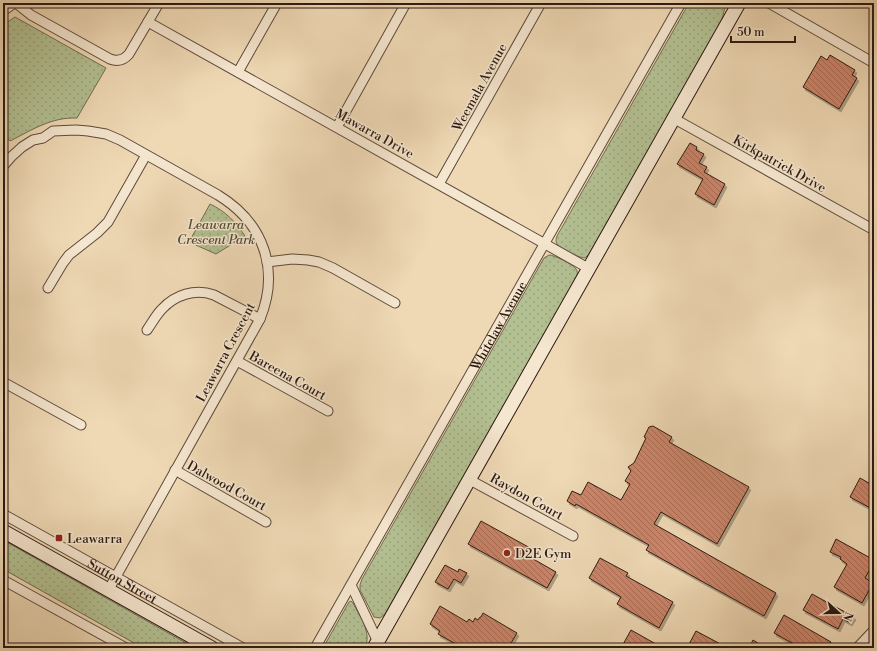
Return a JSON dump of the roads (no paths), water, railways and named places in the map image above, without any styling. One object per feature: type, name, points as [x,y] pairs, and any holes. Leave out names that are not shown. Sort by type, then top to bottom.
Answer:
[{"type":"street","points":[[3,11],[15,3],[31,15],[114,60],[119,60],[128,56],[159,3]]},
{"type":"street","points":[[238,72],[277,3]]},
{"type":"street","points":[[337,127],[406,3]]},
{"type":"street","name":"Weemala Avenue","points":[[439,184],[541,3]]},
{"type":"street","name":"Whitelaw Avenue","points":[[315,648],[680,3]]},
{"type":"street","points":[[376,645],[739,3]]},
{"type":"street","points":[[769,3],[874,62]]},
{"type":"street","name":"Mawarra Drive","points":[[148,22],[588,268]]},
{"type":"street","name":"Kirkpatrick Drive","points":[[674,118],[874,230]]},
{"type":"street","name":"Leawarra Crescent","points":[[3,166],[22,147],[33,140],[43,138],[53,131],[82,130],[106,134],[120,140],[218,195],[236,207],[246,217],[255,230],[263,247],[267,262],[269,284],[268,294],[260,319],[108,589]]},
{"type":"street","points":[[48,288],[69,255],[97,233],[108,222],[146,155]]},
{"type":"street","points":[[267,262],[292,259],[319,262],[333,268],[395,303]]},
{"type":"street","points":[[147,330],[165,306],[179,297],[195,292],[206,292],[214,295],[260,319]]},
{"type":"street","name":"Bareena Court","points":[[237,361],[328,411]]},
{"type":"street","points":[[3,382],[81,425]]},
{"type":"street","name":"Dalwood Court","points":[[175,470],[266,522]]},
{"type":"street","name":"Raydon Court","points":[[470,480],[573,536]]},
{"type":"street","name":"Sutton Street","points":[[3,514],[243,648]]},
{"type":"street","name":"Sutton Street","points":[[3,531],[212,648]]},
{"type":"street","points":[[3,580],[126,648]]},
{"type":"street","points":[[351,585],[376,645]]},
{"type":"street","points":[[857,648],[874,630]]},
{"type":"place","name":"Leawarra","points":[[59,538]]},
{"type":"place","name":"D2E Gym","points":[[507,553]]},
{"type":"park label","name":"Leawarra Crescent Park","points":[[216,232]]}]
